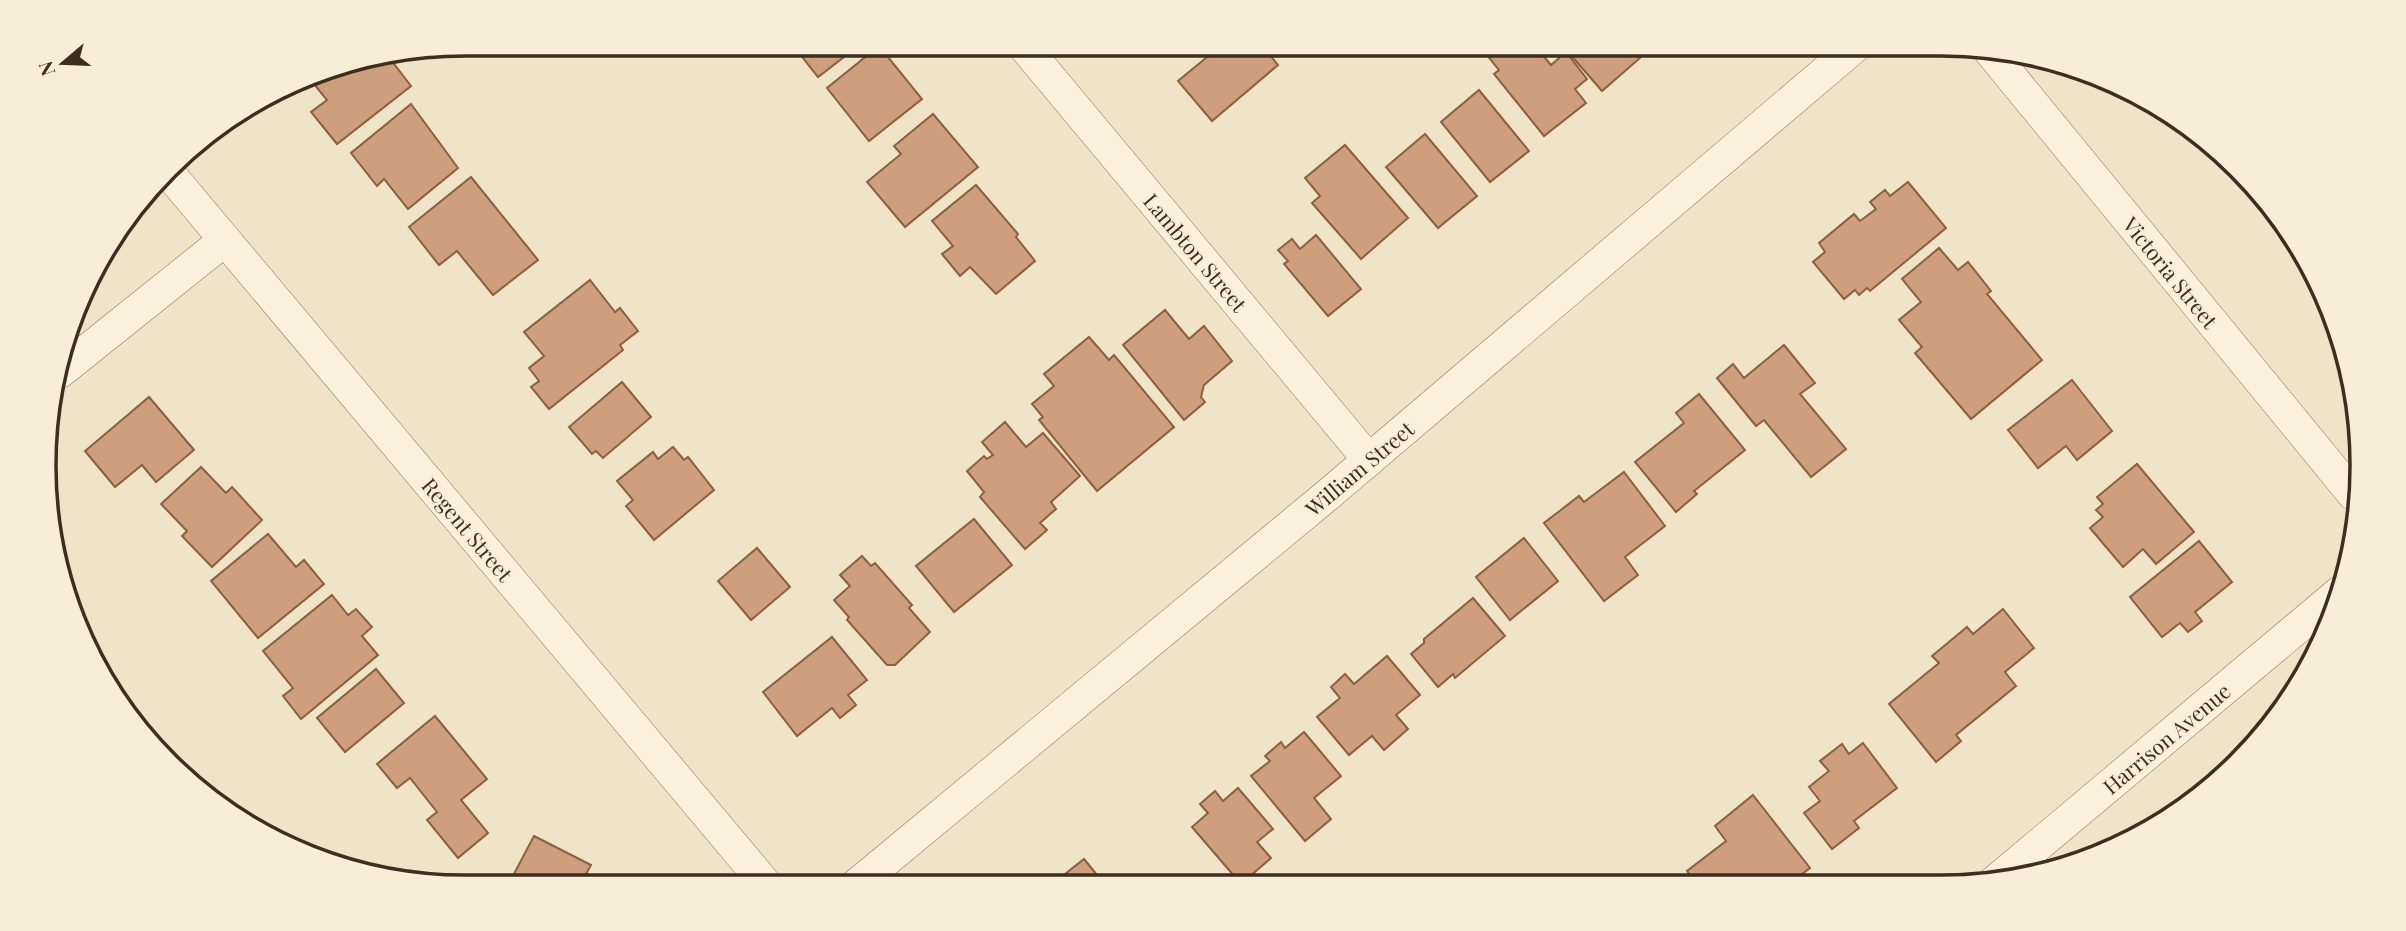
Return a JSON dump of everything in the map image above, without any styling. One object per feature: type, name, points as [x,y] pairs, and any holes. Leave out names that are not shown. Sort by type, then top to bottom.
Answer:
[{"type":"street","name":"Lambton Street","points":[[1032,56],[1369,460]]},
{"type":"street","name":"William Street","points":[[868,875],[1369,460],[1844,56]]},
{"type":"street","name":"Victoria Street","points":[[1998,61],[2349,489]]},
{"type":"street","name":"Regent Street","points":[[174,179],[758,875]]},
{"type":"street","points":[[69,365],[225,240]]},
{"type":"street","name":"Harrison Avenue","points":[[2011,868],[2325,604]]},
{"type":"building","points":[[801,56],[845,56],[818,77]]},
{"type":"building","points":[[867,56],[887,56],[922,99],[869,141],[827,88]]},
{"type":"building","points":[[1208,56],[1271,56],[1278,65],[1212,121],[1178,81]]},
{"type":"building","points":[[1488,56],[1543,56],[1551,65],[1561,56],[1569,56],[1587,79],[1575,89],[1586,103],[1544,136],[1494,74],[1499,70]]},
{"type":"building","points":[[1571,56],[1638,56],[1640,58],[1602,91]]},
{"type":"building","points":[[393,63],[411,86],[337,144],[311,112],[327,100],[315,85],[386,64]]},
{"type":"building","points":[[1479,90],[1529,151],[1490,182],[1441,122]]},
{"type":"building","points":[[411,104],[458,168],[408,209],[384,179],[377,186],[351,153]]},
{"type":"building","points":[[933,114],[978,167],[905,227],[867,182],[901,154],[894,146]]},
{"type":"building","points":[[1425,134],[1477,196],[1438,228],[1386,167]]},
{"type":"building","points":[[1345,145],[1408,218],[1361,259],[1312,203],[1320,196],[1305,178]]},
{"type":"building","points":[[471,177],[538,260],[493,295],[457,251],[439,265],[409,227]]},
{"type":"building","points":[[1908,182],[1946,228],[1870,291],[1867,288],[1859,295],[1855,290],[1844,299],[1813,262],[1825,252],[1819,243],[1854,214],[1860,221],[1876,209],[1870,202],[1885,190],[1890,196]]},
{"type":"building","points":[[976,185],[1018,234],[1016,237],[1035,261],[996,294],[970,267],[960,276],[942,254],[953,246],[932,221]]},
{"type":"building","points":[[1316,235],[1361,289],[1328,316],[1284,264],[1288,261],[1278,250],[1292,239],[1300,249]]},
{"type":"building","points":[[1939,248],[1958,270],[1968,262],[1991,291],[1987,294],[2042,360],[1971,419],[1915,353],[1922,347],[1899,320],[1921,302],[1902,279]]},
{"type":"building","points":[[590,280],[615,312],[620,308],[638,331],[620,345],[623,350],[549,409],[531,387],[539,381],[529,368],[544,356],[524,332]]},
{"type":"building","points":[[1165,310],[1189,339],[1204,326],[1232,361],[1204,385],[1201,397],[1205,402],[1184,420],[1123,345]]},
{"type":"building","points":[[1089,337],[1109,360],[1114,355],[1174,427],[1097,491],[1039,420],[1043,417],[1032,404],[1054,386],[1044,374]]},
{"type":"building","points":[[1784,345],[1815,383],[1800,394],[1846,449],[1811,477],[1764,420],[1756,426],[1717,378],[1733,364],[1744,378]]},
{"type":"building","points":[[2072,380],[2112,431],[2077,460],[2066,446],[2038,468],[2008,430]]},
{"type":"building","points":[[622,382],[651,417],[603,458],[596,451],[592,454],[569,427]]},
{"type":"building","points":[[1699,394],[1745,450],[1694,491],[1697,494],[1676,512],[1635,462],[1684,423],[1676,413]]},
{"type":"building","points":[[149,397],[194,450],[156,482],[142,465],[115,487],[85,451]]},
{"type":"building","points":[[1005,422],[1026,447],[1043,433],[1080,476],[1051,502],[1056,509],[1040,523],[1047,530],[1025,549],[980,497],[984,492],[967,471],[984,456],[987,459],[993,455],[982,442]]},
{"type":"building","points":[[673,447],[684,460],[688,457],[714,490],[654,540],[626,506],[633,500],[617,481],[653,452],[658,459]]},
{"type":"building","points":[[2137,464],[2194,532],[2156,564],[2143,549],[2123,567],[2090,528],[2103,517],[2096,510],[2103,504],[2097,497]]},
{"type":"building","points":[[201,467],[226,493],[232,487],[262,520],[212,567],[182,536],[187,531],[161,504]]},
{"type":"building","points":[[1624,472],[1665,526],[1625,557],[1638,575],[1604,601],[1544,523],[1579,496],[1584,502]]},
{"type":"building","points":[[974,519],[1012,565],[954,612],[916,566]]},
{"type":"building","points":[[268,534],[296,567],[304,560],[324,584],[258,638],[211,581]]},
{"type":"building","points":[[1524,538],[1558,581],[1510,620],[1476,577]]},
{"type":"building","points":[[2199,541],[2232,582],[2195,612],[2202,621],[2188,632],[2180,623],[2162,637],[2130,597]]},
{"type":"building","points":[[757,548],[790,587],[751,620],[718,581]]},
{"type":"building","points":[[862,556],[871,566],[875,563],[912,605],[909,608],[930,632],[895,665],[887,665],[847,620],[849,617],[834,600],[850,586],[840,575]]},
{"type":"building","points":[[332,595],[348,615],[356,609],[372,627],[362,636],[378,655],[301,719],[283,696],[293,688],[263,651]]},
{"type":"building","points":[[1473,598],[1505,636],[1455,678],[1453,674],[1438,687],[1411,654],[1424,643],[1424,639]]},
{"type":"building","points":[[2003,609],[2034,648],[2005,672],[2016,686],[1956,735],[1961,741],[1936,762],[1889,704],[1939,663],[1932,656],[1967,627],[1973,634]]},
{"type":"building","points":[[832,637],[867,680],[848,695],[856,705],[840,718],[832,708],[797,736],[763,692]]},
{"type":"building","points":[[1387,656],[1420,695],[1396,715],[1408,729],[1384,750],[1372,736],[1349,755],[1317,717],[1340,698],[1331,687],[1345,674],[1354,684]]},
{"type":"building","points":[[376,669],[404,703],[345,752],[317,718]]},
{"type":"building","points":[[435,716],[487,779],[461,800],[488,833],[458,858],[427,820],[437,812],[410,778],[397,788],[377,764]]},
{"type":"building","points":[[1304,732],[1341,776],[1314,798],[1331,819],[1305,841],[1251,776],[1270,761],[1265,756],[1281,742],[1285,748]]},
{"type":"building","points":[[1863,743],[1897,788],[1854,821],[1859,828],[1832,849],[1804,813],[1820,801],[1809,787],[1829,771],[1820,761],[1842,744],[1849,754]]},
{"type":"building","points":[[1238,788],[1273,829],[1257,842],[1271,858],[1251,875],[1233,875],[1192,827],[1208,813],[1200,804],[1215,791],[1223,801]]},
{"type":"building","points":[[1753,795],[1810,868],[1801,875],[1690,875],[1687,871],[1726,841],[1715,826]]},
{"type":"building","points":[[534,836],[591,865],[586,875],[513,875]]},
{"type":"building","points":[[1084,859],[1097,875],[1064,875]]}]
